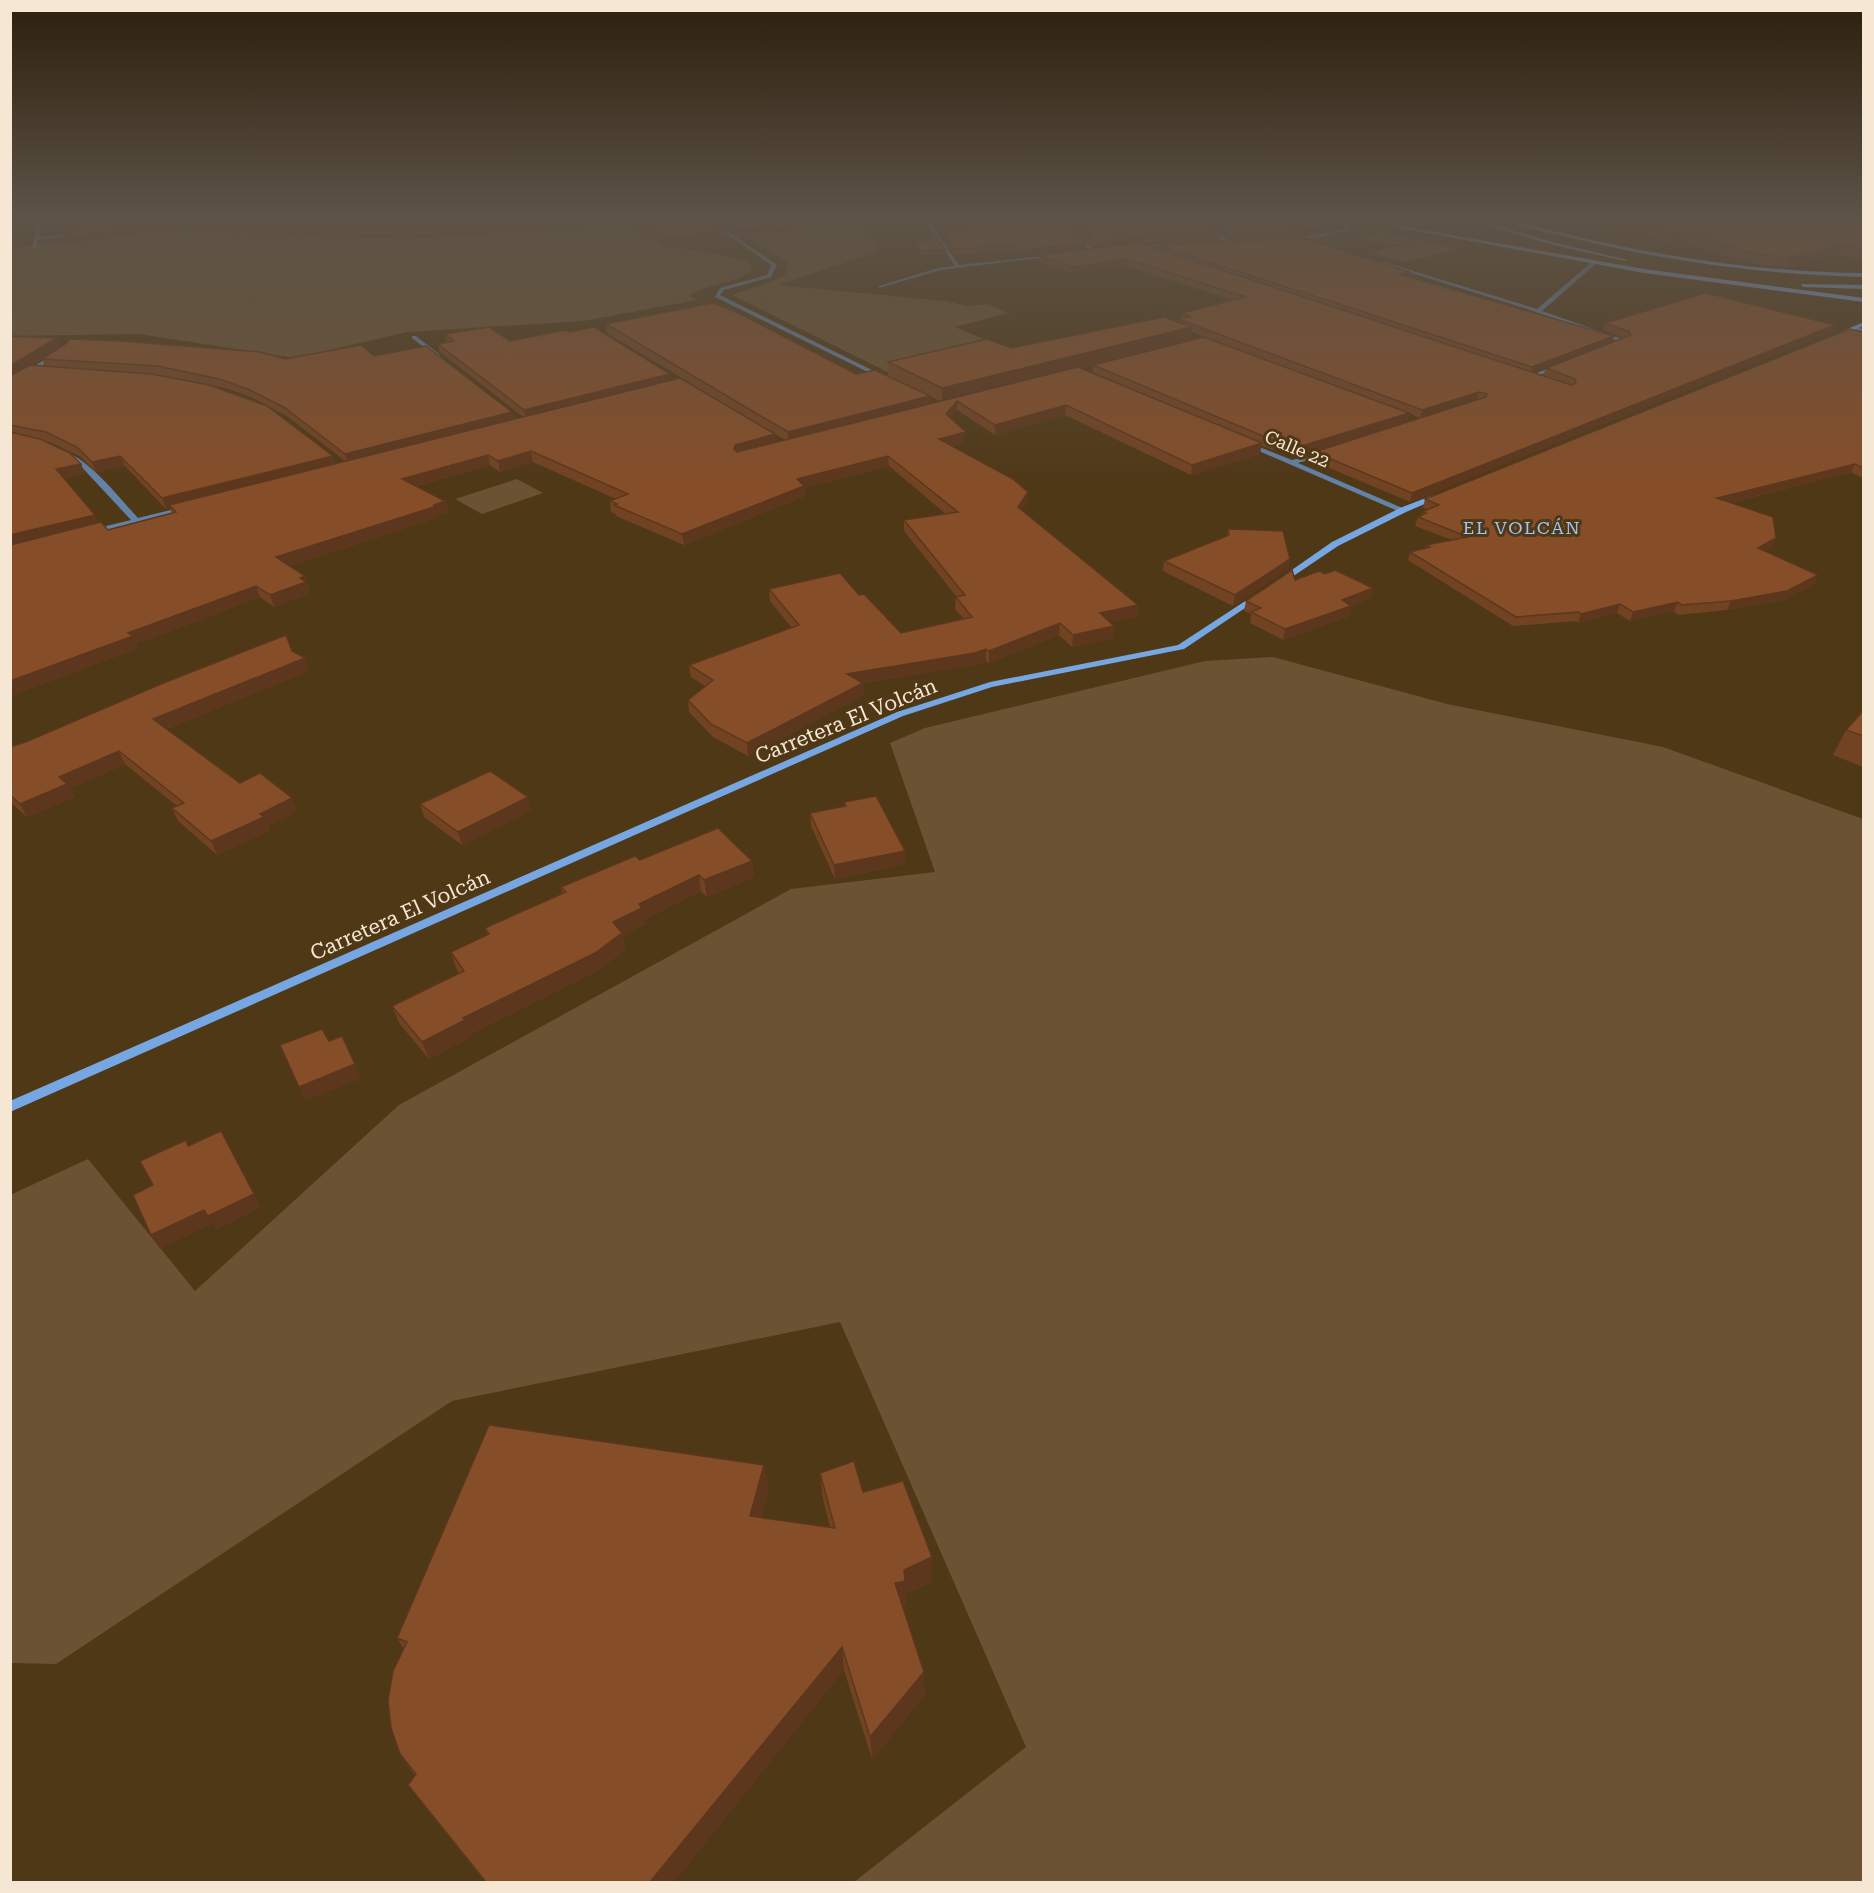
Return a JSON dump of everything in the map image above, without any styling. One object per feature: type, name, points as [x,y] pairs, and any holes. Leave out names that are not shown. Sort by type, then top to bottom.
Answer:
[{"type":"street","points":[[738,306],[888,381]]},
{"type":"street","points":[[1523,306],[1624,341],[1602,351]]},
{"type":"street","points":[[1538,311],[1544,306]]},
{"type":"street","points":[[1822,341],[1858,330],[1863,324]]},
{"type":"street","points":[[414,338],[443,360]]},
{"type":"street","points":[[414,348],[425,346]]},
{"type":"street","points":[[10,384],[69,347]]},
{"type":"street","points":[[1532,376],[1572,362]]},
{"type":"street","points":[[32,370],[44,371]]},
{"type":"street","points":[[1520,373],[1541,380]]},
{"type":"street","name":"Calle 22","points":[[1242,442],[1404,510]]},
{"type":"street","points":[[57,450],[78,460],[136,521]]},
{"type":"street","points":[[1291,463],[1334,450]]},
{"type":"street","name":"Carretera El Volcán","points":[[10,1107],[900,714],[990,685],[1181,647],[1335,544],[1447,492]]},
{"type":"street","points":[[79,536],[191,507]]},
{"type":"shaded area","points":[[11,306],[663,306],[583,321],[408,332],[294,358],[139,334],[11,336]]},
{"type":"shaded area","points":[[755,306],[993,306],[1009,313],[955,327],[1058,370],[936,396]]},
{"type":"shaded area","points":[[517,479],[543,493],[482,514],[455,499]]},
{"type":"shaded area","points":[[1273,657],[1447,704],[1663,747],[1863,819],[1863,1882],[854,1882],[1026,1747],[840,1322],[452,1401],[56,1664],[11,1663],[10,1195],[88,1159],[195,1291],[399,1105],[791,889],[935,872],[890,743],[925,728],[1205,661]]},
{"type":"building","points":[[695,306],[721,306],[856,374],[875,370],[930,396],[788,432],[606,324]]},
{"type":"building","points":[[1209,306],[1332,306],[1571,385],[1576,383],[1575,379],[1546,368],[1631,335],[1630,332],[1605,323],[1661,306],[1760,306],[1835,325],[1412,493],[1314,452],[1486,397],[1487,394],[1479,392],[1422,410],[1178,319],[1191,317],[1182,313]]},
{"type":"building","points":[[1346,306],[1511,306],[1614,336],[1532,367]]},
{"type":"building","points":[[1164,317],[1192,327],[942,388],[888,362],[987,339],[1011,348]]},
{"type":"building","points":[[489,327],[510,341],[594,327],[670,374],[524,410],[438,344],[454,341],[445,334]]},
{"type":"building","points":[[1849,329],[1863,332],[1863,468],[1855,464],[1717,498],[1773,517],[1776,538],[1758,548],[1818,575],[1787,591],[1731,601],[1682,605],[1678,602],[1633,612],[1620,604],[1581,614],[1579,612],[1516,617],[1410,552],[1430,547],[1426,545],[1468,537],[1418,517],[1426,513],[1422,512],[1439,505],[1425,499]]},
{"type":"building","points":[[10,336],[57,338],[10,366]]},
{"type":"building","points":[[1204,337],[1409,413],[1302,446],[1283,438],[1275,441],[1093,365]]},
{"type":"building","points":[[69,339],[260,352],[285,359],[361,345],[374,356],[426,346],[512,412],[345,454],[285,408],[248,389],[219,379],[158,366],[42,359],[68,342]]},
{"type":"building","points":[[30,365],[151,374],[209,385],[267,406],[333,456],[162,498],[120,456],[92,462],[77,447],[46,432],[10,425],[10,376]]},
{"type":"building","points":[[1078,367],[1262,443],[1192,465],[1066,405],[995,425],[957,401],[946,414],[966,432],[939,439],[1013,479],[1028,492],[1018,507],[1138,605],[1100,613],[1114,626],[1073,635],[1060,623],[989,651],[986,649],[975,653],[847,674],[863,683],[747,743],[711,724],[688,700],[713,680],[689,665],[799,625],[769,589],[840,573],[859,595],[864,594],[901,633],[972,617],[956,597],[965,595],[904,520],[958,512],[888,456],[797,479],[804,486],[682,534],[614,505],[617,504],[610,501],[628,494],[531,451],[498,461],[488,455],[402,479],[445,501],[434,505],[437,506],[276,557],[305,576],[300,578],[306,582],[270,595],[256,586],[128,633],[133,636],[10,681],[10,545],[101,522],[108,530],[176,512],[169,505],[680,378],[775,434],[735,445],[734,449],[737,452]]},
{"type":"building","points":[[10,432],[40,439],[70,453],[81,464],[56,469],[95,515],[10,535]]},
{"type":"building","points":[[1228,529],[1283,531],[1290,559],[1235,595],[1164,561],[1229,535]]},
{"type":"building","points":[[1292,570],[1295,580],[1319,571],[1325,574],[1335,570],[1373,588],[1342,600],[1351,606],[1285,629],[1251,612],[1261,608],[1246,601]]},
{"type":"building","points":[[286,635],[292,651],[305,658],[153,719],[240,783],[260,773],[292,798],[260,814],[264,817],[211,841],[172,808],[184,803],[119,751],[59,777],[67,784],[20,804],[10,795],[10,747]]},
{"type":"building","points":[[1863,711],[1863,736],[1846,730]]},
{"type":"building","points":[[490,771],[528,797],[458,832],[420,804]]},
{"type":"building","points":[[876,796],[905,851],[834,865],[810,813],[846,806],[844,802]]},
{"type":"building","points":[[718,828],[752,861],[704,880],[699,875],[639,904],[642,908],[613,922],[622,933],[595,953],[463,1018],[465,1020],[422,1042],[392,1006],[464,971],[451,952],[489,934],[485,928],[566,892],[561,887],[635,856],[640,860]]},
{"type":"building","points":[[322,1029],[329,1041],[342,1036],[355,1064],[299,1087],[280,1045]]},
{"type":"building","points":[[221,1131],[254,1194],[208,1216],[204,1210],[151,1235],[133,1195],[153,1185],[140,1161],[186,1140],[188,1146]]},
{"type":"building","points":[[489,1425],[764,1465],[750,1516],[835,1528],[820,1473],[854,1461],[863,1492],[903,1481],[932,1557],[904,1570],[905,1581],[895,1583],[924,1672],[870,1737],[842,1647],[650,1882],[486,1882],[408,1785],[416,1774],[400,1754],[391,1728],[388,1701],[393,1671],[407,1642],[397,1638]]},
{"type":"district","name":"EL VOLCÁN","points":[[1522,528]]}]
